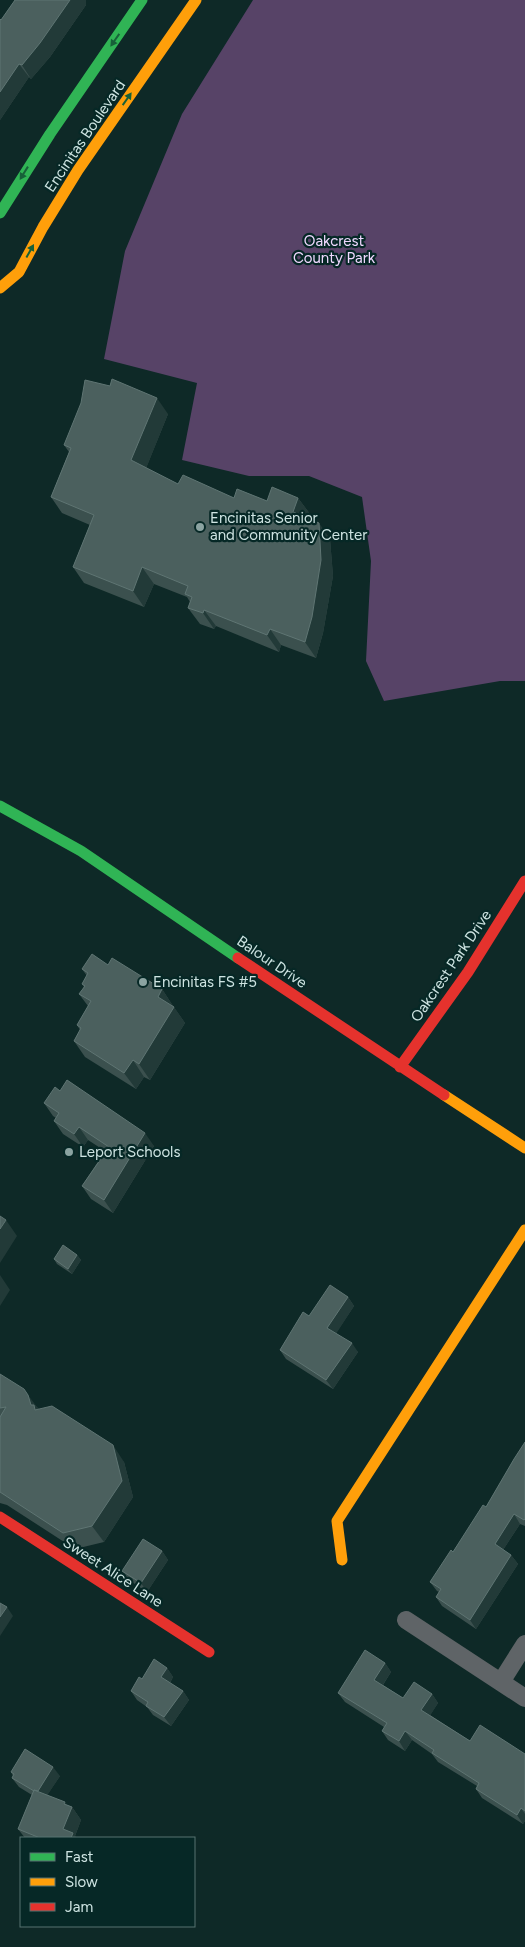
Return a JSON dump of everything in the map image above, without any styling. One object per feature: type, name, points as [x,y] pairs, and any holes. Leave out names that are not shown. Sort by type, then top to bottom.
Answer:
[{"type":"street","name":"Encinitas Boulevard","points":[[0,213],[50,134],[142,0]]},
{"type":"street","name":"Encinitas Boulevard","points":[[0,288],[19,272],[43,227],[78,170],[196,0]]},
{"type":"street","name":"Balour Drive","points":[[0,806],[81,851],[400,1067],[525,1148]]},
{"type":"street","name":"Oakcrest Park Drive","points":[[400,1067],[468,972],[525,881]]},
{"type":"street","points":[[342,1560],[337,1521],[525,1230]]},
{"type":"street","name":"Sweet Alice Lane","points":[[0,1517],[209,1652]]},
{"type":"street","points":[[406,1620],[525,1698]]},
{"type":"street","points":[[501,1682],[525,1644]]},
{"type":"green space","name":"Oakcrest County Park","points":[[253,0],[525,0],[525,681],[500,681],[384,701],[366,661],[371,561],[362,497],[309,476],[249,476],[182,460],[197,383],[104,359],[125,251],[182,114]]},
{"type":"building","points":[[15,0],[70,0],[40,43],[22,65],[19,64],[0,92],[0,19]]},
{"type":"building","name":"Encinitas Senior and Community Center","points":[[112,379],[157,398],[131,460],[178,484],[183,475],[234,498],[237,489],[267,501],[272,487],[298,498],[293,512],[319,523],[321,560],[312,617],[305,642],[270,629],[267,635],[204,610],[203,613],[188,608],[192,597],[185,594],[188,586],[142,567],[133,591],[73,567],[94,515],[51,497],[71,448],[64,445],[81,403],[85,380],[110,386]]},
{"type":"building","points":[[92,954],[108,965],[112,958],[162,989],[158,997],[174,1007],[139,1064],[133,1060],[124,1073],[74,1041],[81,1028],[77,1025],[91,1001],[79,994],[85,986],[82,984],[88,973],[82,969]]},
{"type":"building","points":[[67,1080],[145,1133],[104,1200],[82,1186],[109,1147],[79,1127],[74,1134],[54,1121],[59,1113],[44,1103],[55,1087],[60,1091]]},
{"type":"building","points":[[0,1216],[6,1220],[0,1229]]},
{"type":"building","points":[[63,1245],[77,1255],[68,1269],[54,1259]]},
{"type":"building","points":[[330,1285],[348,1297],[327,1328],[352,1343],[326,1380],[280,1350],[303,1312],[309,1316]]},
{"type":"building","points":[[0,1374],[24,1389],[35,1410],[52,1406],[113,1445],[122,1481],[92,1526],[63,1533],[0,1492],[0,1417],[6,1407],[0,1408]]},
{"type":"building","points":[[525,1442],[525,1519],[514,1514],[495,1544],[511,1555],[470,1620],[436,1597],[441,1589],[430,1582],[451,1550],[453,1552],[483,1505],[486,1507]]},
{"type":"building","points":[[143,1539],[162,1551],[141,1583],[122,1571]]},
{"type":"building","points":[[0,1603],[7,1607],[0,1617]]},
{"type":"building","points":[[365,1650],[385,1663],[374,1680],[403,1698],[414,1682],[432,1694],[421,1710],[470,1741],[480,1725],[525,1754],[525,1811],[521,1808],[517,1815],[476,1789],[479,1783],[432,1753],[434,1750],[405,1731],[399,1741],[382,1731],[387,1723],[338,1693]]},
{"type":"building","points":[[154,1659],[167,1668],[161,1677],[183,1691],[164,1717],[146,1706],[148,1702],[131,1691],[139,1677],[142,1679]]},
{"type":"building","points":[[25,1749],[53,1767],[38,1791],[34,1791],[12,1778],[14,1774],[11,1772]]},
{"type":"building","points":[[34,1790],[65,1802],[64,1804],[72,1807],[63,1829],[73,1833],[71,1837],[38,1837],[18,1829]]},
{"type":"traffic: fast","points":[[0,213],[50,134],[142,0]]},
{"type":"traffic: fast","points":[[0,806],[81,851],[238,958]]},
{"type":"traffic: slow","points":[[0,288],[19,272],[43,227],[78,170],[196,0]]},
{"type":"traffic: slow","points":[[444,1095],[525,1148]]},
{"type":"traffic: slow","points":[[342,1560],[337,1521],[525,1230]]},
{"type":"traffic: jam","points":[[400,1067],[468,972],[525,881]]},
{"type":"traffic: jam","points":[[238,958],[444,1095]]},
{"type":"traffic: jam","points":[[0,1517],[209,1652]]},
{"type":"place","name":"Encinitas Senior and Community Center","points":[[200,527]]},
{"type":"place","name":"Encinitas FS #5","points":[[143,982]]},
{"type":"place","name":"Leport Schools","points":[[69,1152]]}]
